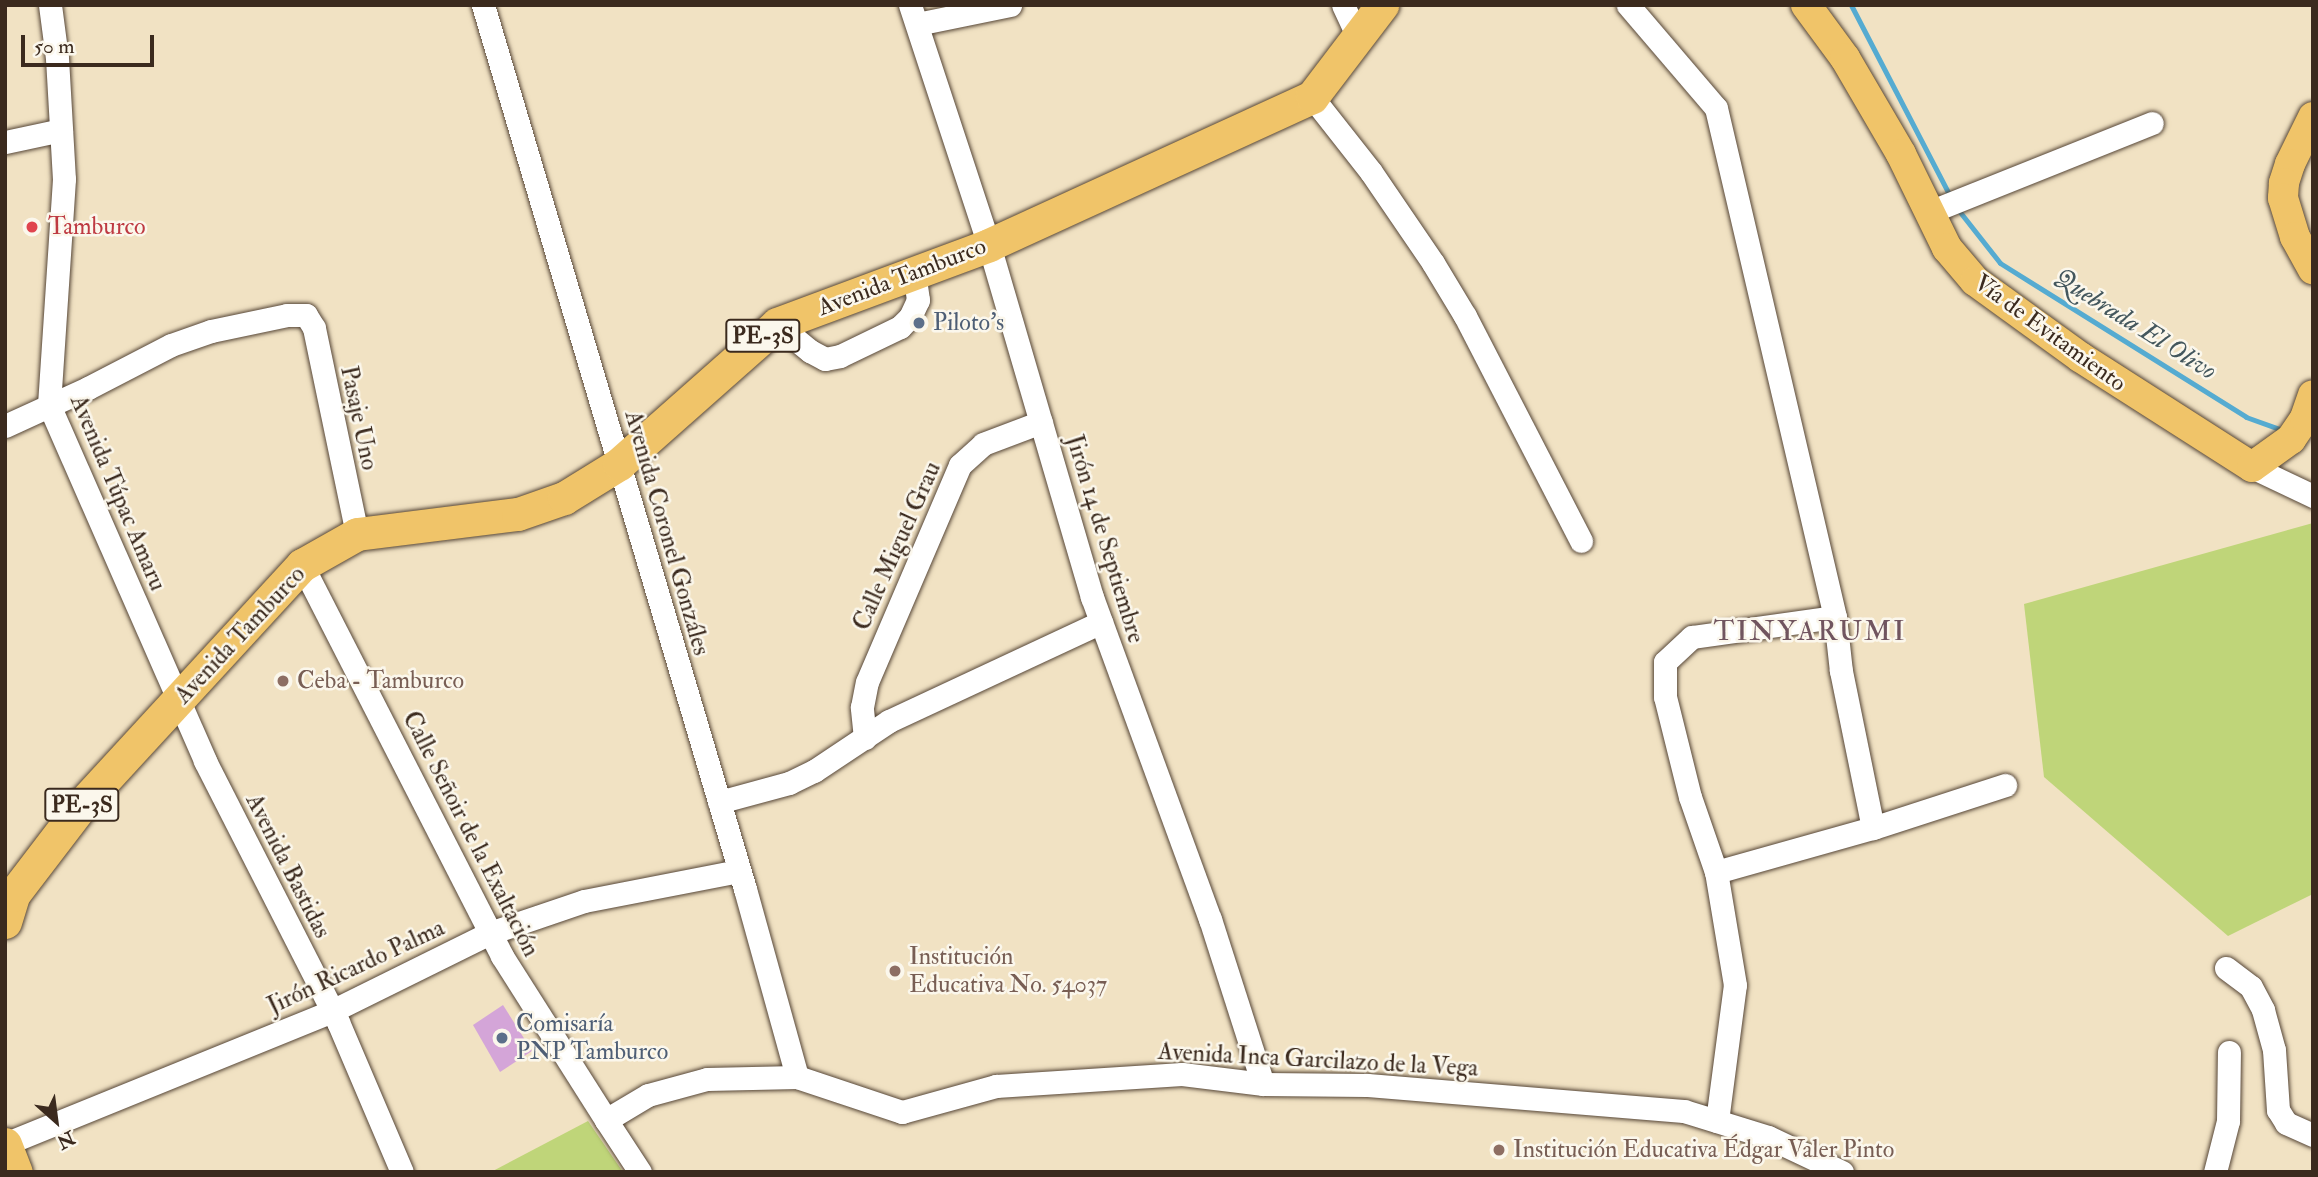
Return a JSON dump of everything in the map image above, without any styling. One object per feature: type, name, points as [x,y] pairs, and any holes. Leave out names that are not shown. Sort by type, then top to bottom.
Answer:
[{"type":"highway","name":"Avenida Tamburco","points":[[8,903],[84,802],[302,565],[357,534],[518,514],[564,498],[619,464],[777,324],[989,245],[1312,97],[1382,5]]},
{"type":"highway","points":[[5,1144],[16,1172]]},
{"type":"main road","name":"Vía de Evitamiento","points":[[1806,5],[1845,58],[1900,154],[1927,213],[1947,248],[1975,281],[2102,372],[2252,467]]},
{"type":"main road","points":[[2313,117],[2290,164],[2283,191],[2287,217],[2313,269]]},
{"type":"main road","points":[[2252,467],[2295,433],[2313,395]]},
{"type":"street","name":"Avenida Túpac Amaru","points":[[50,5],[57,58],[64,179],[49,405],[177,701]]},
{"type":"street","name":"Avenida Coronel Gonzáles","points":[[483,5],[719,802],[797,1077]]},
{"type":"street","points":[[913,14],[1010,5]]},
{"type":"street","points":[[1343,5],[1358,37]]},
{"type":"street","points":[[1628,5],[1716,108],[1835,617],[1841,671],[1873,828]]},
{"type":"street","name":"Jirón 14 de Septiembre","points":[[913,14],[989,245],[1101,622],[1209,919],[1264,1084]]},
{"type":"street","points":[[1312,97],[1371,172],[1433,263],[1465,316],[1581,541]]},
{"type":"street","points":[[1927,213],[2152,123]]},
{"type":"street","points":[[5,142],[61,130]]},
{"type":"street","points":[[777,324],[810,351],[825,359],[839,356],[900,327],[910,317],[918,300],[914,273]]},
{"type":"street","name":"Pasaje Uno","points":[[49,405],[171,345],[211,331],[287,315],[306,315],[314,328],[357,534]]},
{"type":"street","points":[[5,426],[49,405]]},
{"type":"street","name":"Calle Miguel Grau","points":[[865,738],[862,707],[867,682],[960,465],[983,444],[1041,422]]},
{"type":"street","points":[[2252,467],[2313,496]]},
{"type":"street","name":"Calle Señoir de la Exaltación","points":[[302,565],[490,933],[606,1120]]},
{"type":"street","points":[[1717,1121],[1735,985],[1716,872],[1690,797],[1665,697],[1665,662],[1692,637],[1835,617]]},
{"type":"street","points":[[719,802],[789,783],[814,771],[889,721],[933,698],[1101,622]]},
{"type":"street","name":"Avenida Bastidas","points":[[177,701],[332,1011],[402,1172]]},
{"type":"street","points":[[1716,872],[1873,828],[2005,785]]},
{"type":"street","name":"Jirón Ricardo Palma","points":[[5,1144],[332,1011],[490,933],[584,901],[739,871]]},
{"type":"street","points":[[2226,968],[2241,976],[2251,987],[2263,1010],[2274,1050],[2278,1110],[2286,1123],[2313,1135]]},
{"type":"street","points":[[2215,1172],[2228,1121],[2229,1052]]},
{"type":"street","name":"Avenida Inca Garcilazo de la Vega","points":[[606,1120],[648,1095],[707,1079],[797,1077],[902,1112],[996,1086],[1182,1074],[1264,1084],[1367,1085],[1684,1111],[1768,1138],[1842,1172]]},
{"type":"street","points":[[606,1120],[639,1172]]},
{"type":"green space","points":[[2313,523],[2313,894],[2228,936],[2044,777],[2024,604]]},
{"type":"green space","points":[[588,1121],[623,1172],[491,1172]]},
{"type":"building","name":"Comisaría PNP Tamburco","points":[[503,1005],[532,1051],[500,1072],[473,1025]]},
{"type":"waterway","name":"Quebrada El Olivo","points":[[1851,5],[1951,198]]},
{"type":"waterway","name":"Quebrada El Olivo","points":[[1956,207],[2000,263],[2246,417],[2285,431]]},
{"type":"place","name":"Tamburco","points":[[32,227]]},
{"type":"place","name":"Piloto's","points":[[919,323]]},
{"type":"place","name":"Ceba - Tamburco","points":[[283,681]]},
{"type":"place","name":"Institución Educativa No. 54037","points":[[895,971]]},
{"type":"place","name":"Comisaría PNP Tamburco","points":[[502,1038]]},
{"type":"place","name":"Institución Educativa Édgar Valer Pinto","points":[[1499,1150]]},
{"type":"district","name":"TINYARUMI","points":[[1810,632]]}]
